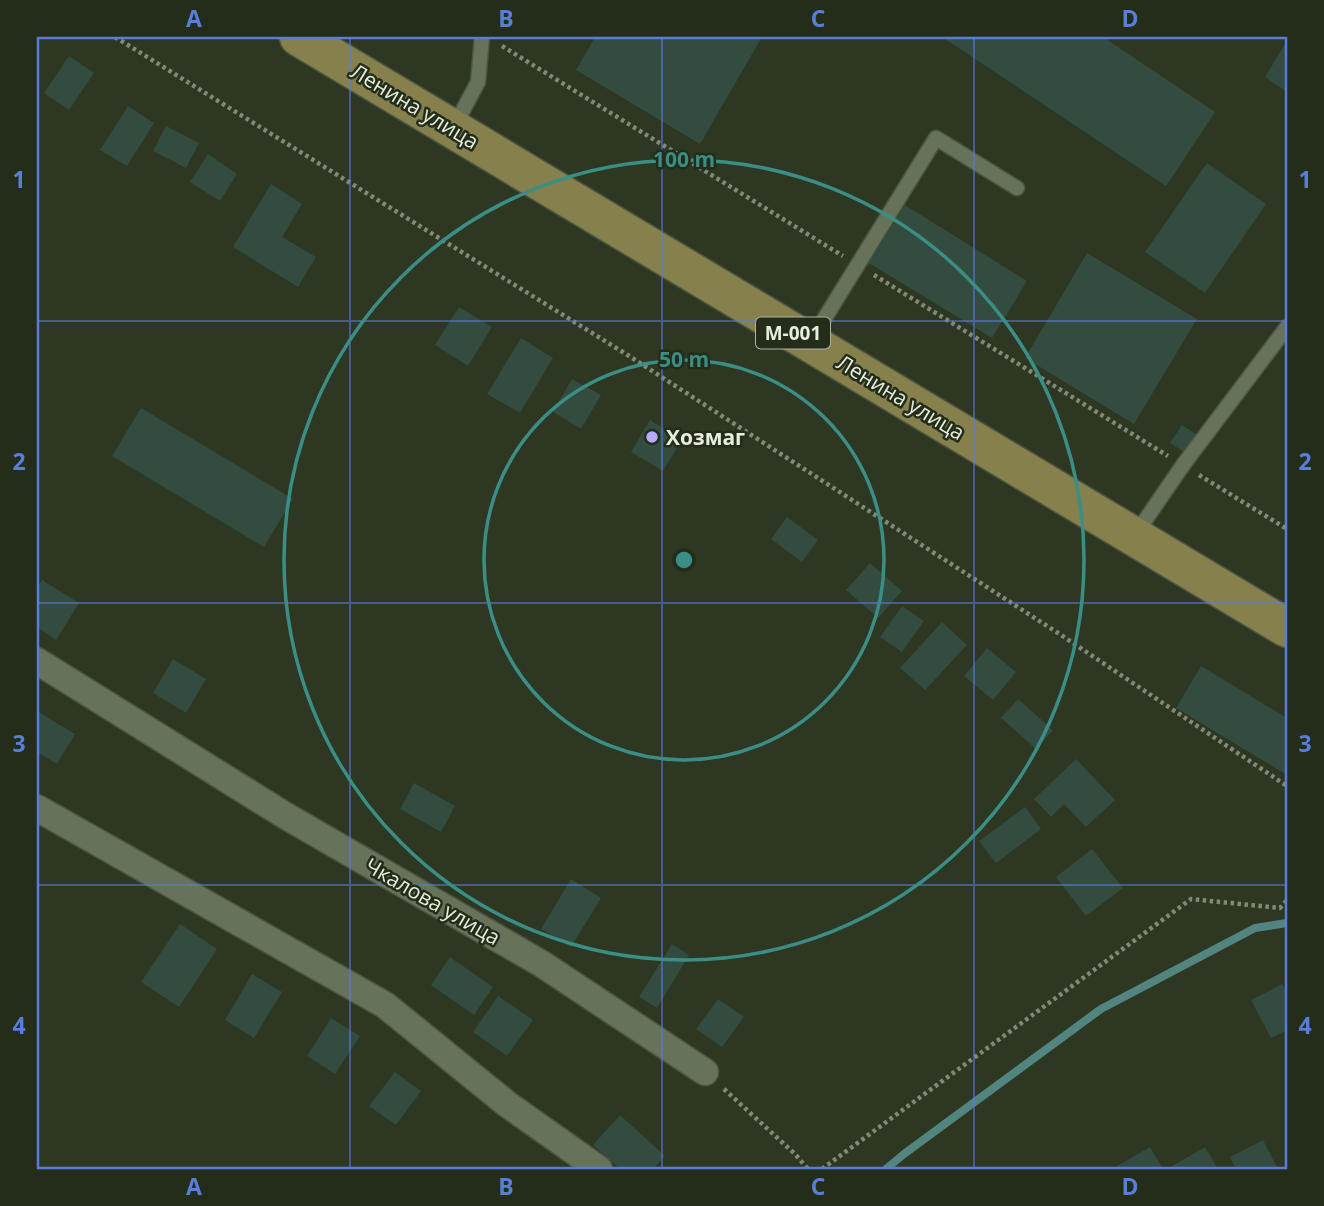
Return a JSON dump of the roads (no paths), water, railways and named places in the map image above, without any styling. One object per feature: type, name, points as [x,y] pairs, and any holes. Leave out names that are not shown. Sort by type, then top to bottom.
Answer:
[{"type":"main road","name":"Ленина улица","points":[[302,38],[1287,628]]},
{"type":"street","name":"Чкалова улица","points":[[37,661],[286,816],[542,964],[705,1072]]},
{"type":"street","points":[[37,808],[385,1004],[507,1104],[599,1169]]},
{"type":"lane","points":[[453,129],[478,82],[488,39]]},
{"type":"lane","points":[[810,343],[936,138],[1017,188]]},
{"type":"lane","points":[[1134,537],[1183,466],[1287,327]]},
{"type":"waterway","points":[[886,1169],[1101,1009],[1255,928],[1287,923]]},
{"type":"place","name":"Хозмаг","points":[[652,437]]}]
